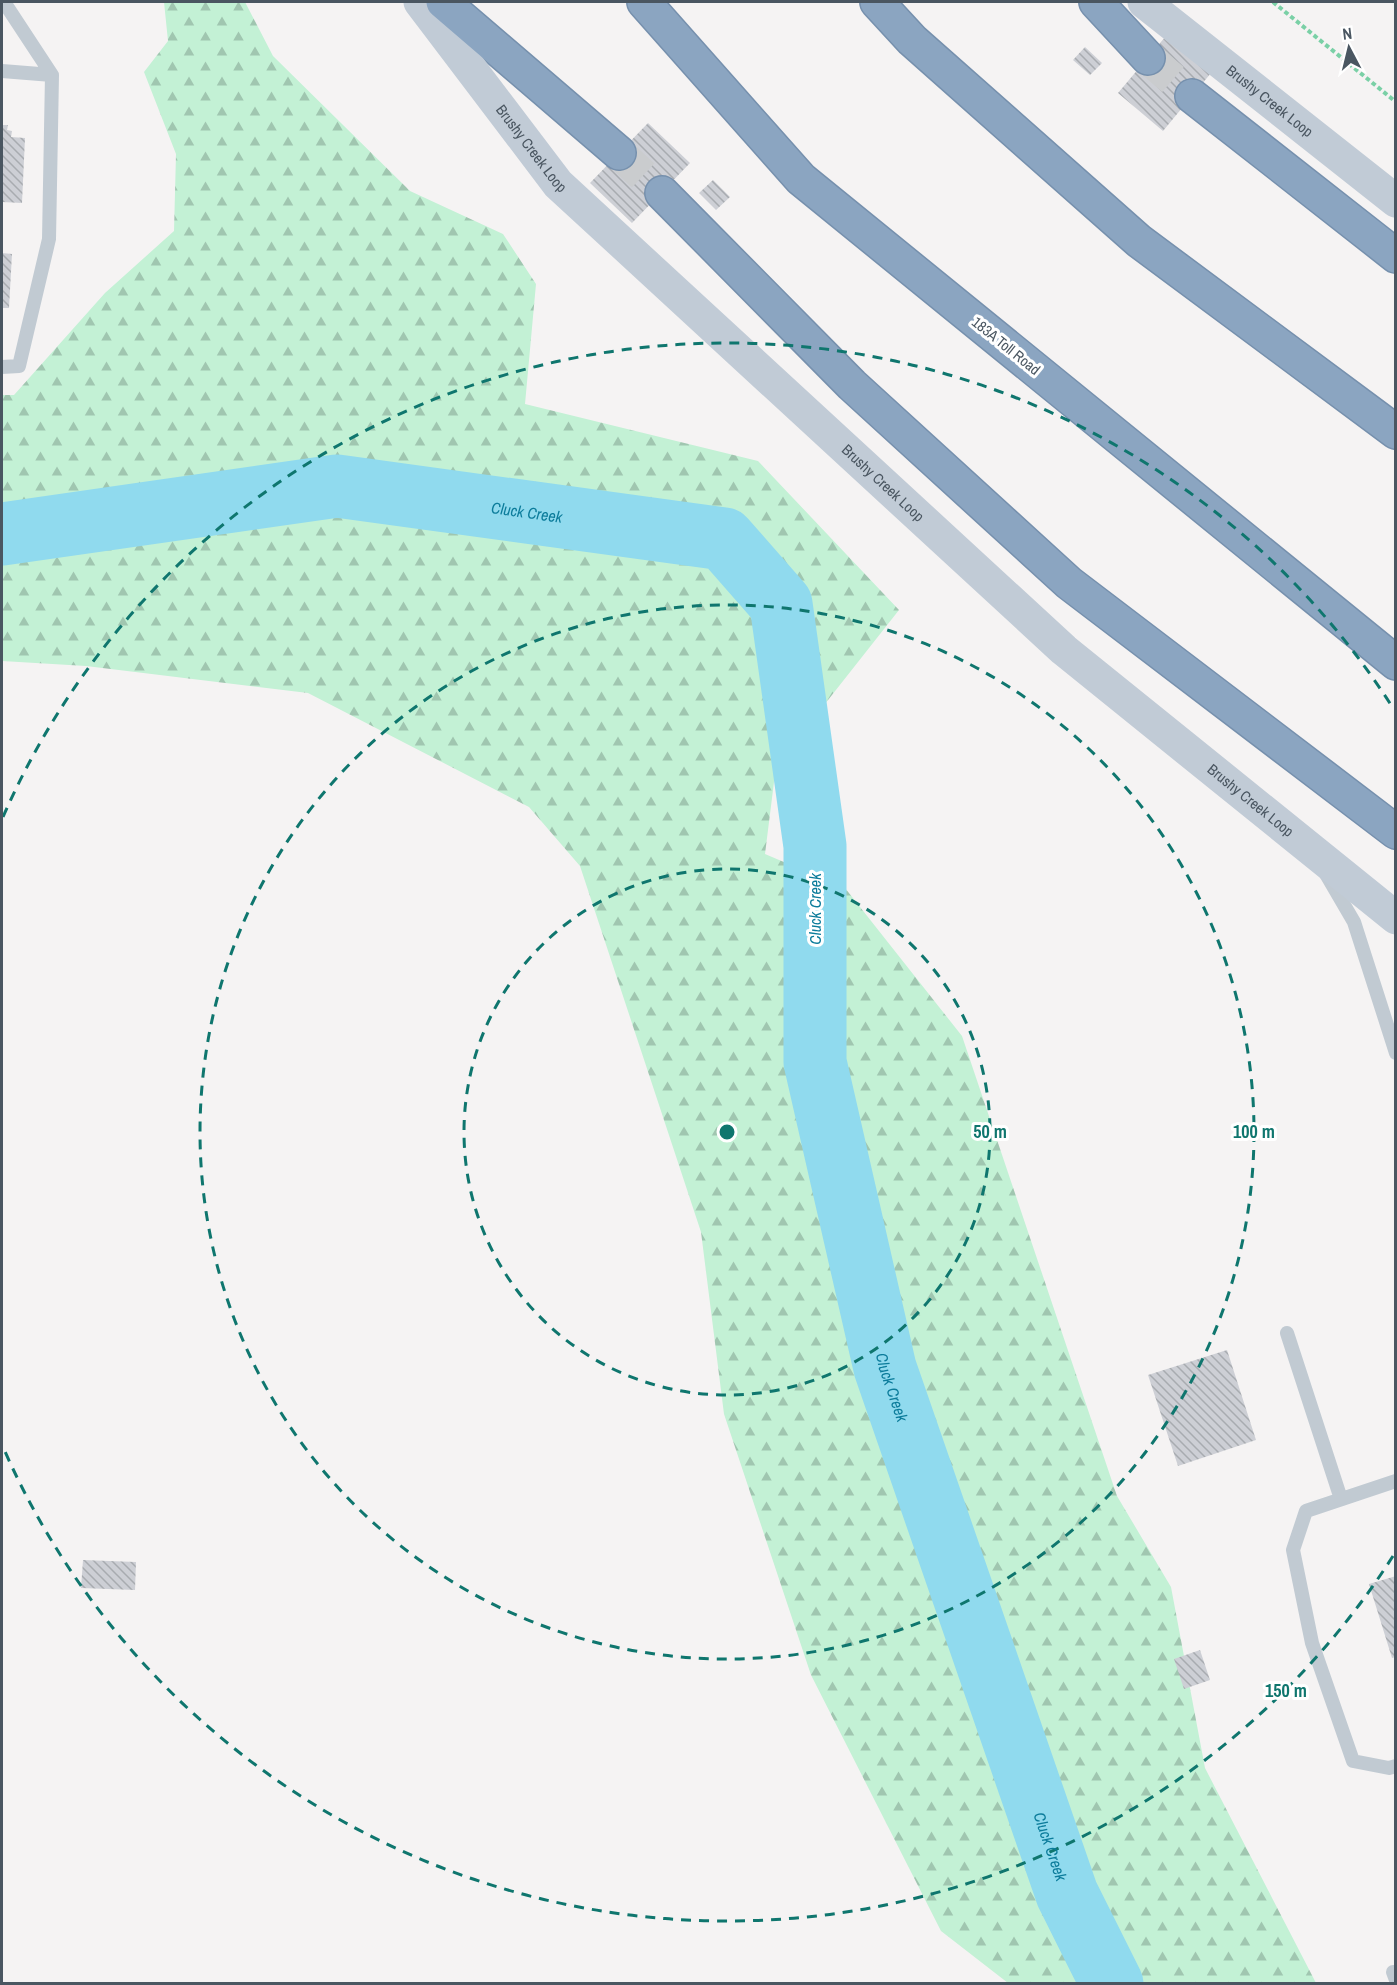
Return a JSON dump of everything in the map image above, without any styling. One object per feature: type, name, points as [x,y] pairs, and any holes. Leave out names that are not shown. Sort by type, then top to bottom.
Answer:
[{"type":"highway","points":[[443,2],[619,153]]},
{"type":"highway","name":"183A Toll Road","points":[[644,2],[801,179],[1395,663]]},
{"type":"highway","points":[[877,2],[912,40],[1139,241],[1395,432]]},
{"type":"highway","points":[[1096,2],[1148,58]]},
{"type":"highway","points":[[1192,96],[1395,256]]},
{"type":"highway","points":[[662,193],[852,385],[1069,583],[1395,832]]},
{"type":"main road","name":"Brushy Creek Loop","points":[[420,2],[558,184],[1065,650],[1395,918]]},
{"type":"main road","name":"Brushy Creek Loop","points":[[1144,2],[1395,201]]},
{"type":"lane","points":[[2,367],[19,366],[49,239],[52,75],[4,2]]},
{"type":"lane","points":[[2,70],[52,75]]},
{"type":"lane","points":[[1310,847],[1354,922],[1395,1053]]},
{"type":"lane","points":[[1287,1333],[1341,1499]]},
{"type":"lane","points":[[1395,1481],[1306,1511],[1293,1550],[1312,1643],[1353,1761],[1389,1768],[1395,1766]]},
{"type":"lane","points":[[1395,1972],[1393,1972],[1395,1980]]},
{"type":"path","points":[[1273,2],[1395,102]]},
{"type":"green space","points":[[164,2],[245,2],[273,56],[410,191],[503,234],[536,284],[525,404],[758,461],[899,610],[776,766],[765,854],[845,888],[962,1036],[1117,1496],[1171,1587],[1205,1768],[1316,1983],[1008,1983],[941,1931],[811,1675],[724,1414],[701,1232],[580,866],[529,807],[308,693],[86,666],[2,661],[2,395],[14,395],[105,293],[174,231],[176,154],[144,72],[168,41]]},
{"type":"building","points":[[1171,30],[1216,67],[1163,131],[1118,93]]},
{"type":"building","points":[[1085,47],[1102,63],[1090,75],[1073,60]]},
{"type":"building","points":[[648,123],[690,163],[632,223],[590,183]]},
{"type":"building","points":[[2,125],[8,125],[7,130],[12,131],[11,137],[25,138],[22,203],[2,202]]},
{"type":"building","points":[[713,180],[730,197],[716,210],[699,193]]},
{"type":"building","points":[[2,253],[12,254],[9,308],[2,308]]},
{"type":"building","points":[[1227,1350],[1256,1440],[1178,1466],[1148,1375]]},
{"type":"building","points":[[83,1560],[136,1562],[135,1590],[81,1588]]},
{"type":"building","points":[[1396,1576],[1396,1657],[1392,1658],[1369,1584]]},
{"type":"building","points":[[1200,1650],[1210,1680],[1184,1689],[1174,1659]]},
{"type":"waterway","name":"Cluck Creek","points":[[2,534],[337,486],[724,539],[781,604],[815,846],[815,1062],[885,1368],[1067,1894],[1112,1984]]},
{"type":"tunnel","points":[[1148,58],[1192,96]]},
{"type":"tunnel","points":[[619,153],[662,193]]}]
